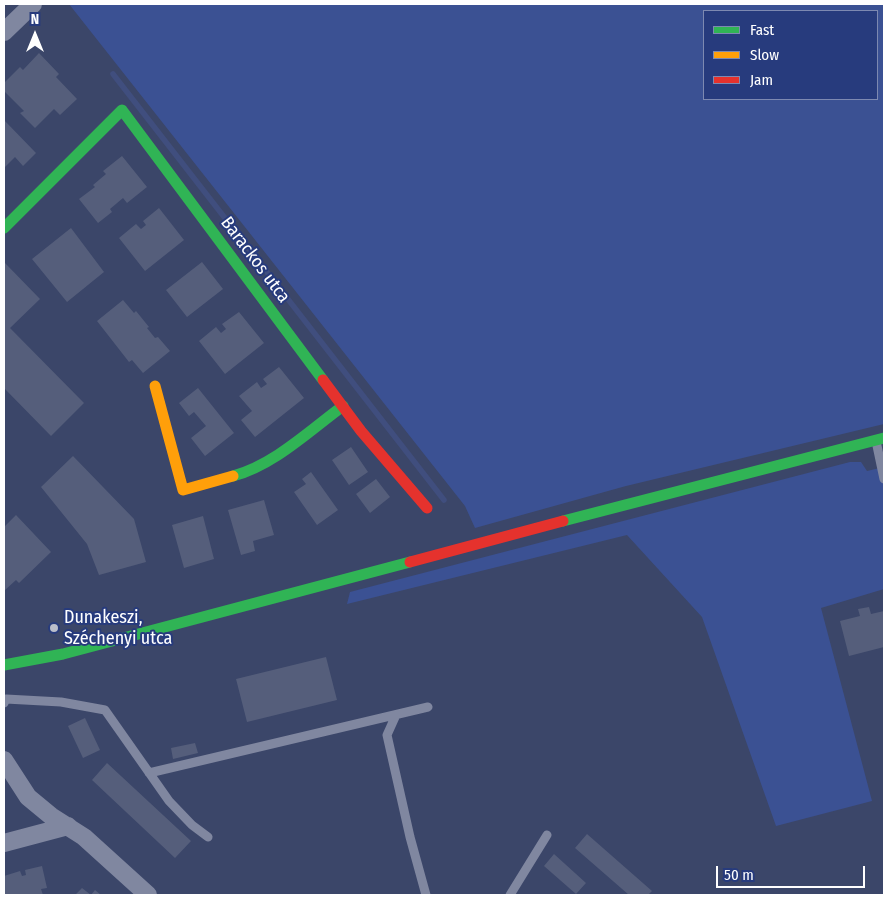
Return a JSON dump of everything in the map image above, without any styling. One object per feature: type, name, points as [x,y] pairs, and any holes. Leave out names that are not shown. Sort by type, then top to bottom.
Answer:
[{"type":"street","points":[[4,32],[33,4]]},
{"type":"street","name":"Barackos utca","points":[[4,228],[122,110],[361,431],[427,508]]},
{"type":"street","points":[[155,386],[183,490],[246,473],[275,457],[343,406]]},
{"type":"street","points":[[4,665],[63,654],[880,439]]},
{"type":"street","points":[[4,760],[28,797],[50,816],[84,837],[148,895]]},
{"type":"street","points":[[4,843],[68,826]]},
{"type":"lane","points":[[880,439],[884,479]]},
{"type":"lane","points":[[4,703],[6,699],[52,701],[105,710],[169,801],[192,825],[208,837]]},
{"type":"lane","points":[[149,772],[428,707]]},
{"type":"lane","points":[[396,714],[387,735],[410,837],[426,895]]},
{"type":"lane","points":[[510,895],[546,835]]},
{"type":"shaded area","points":[[69,4],[884,4],[884,424],[626,486],[475,528],[465,506]]},
{"type":"shaded area","points":[[850,462],[861,462],[867,471],[884,467],[884,589],[821,608],[872,801],[776,826],[702,617],[627,535],[347,604],[350,592]]},
{"type":"building","points":[[39,53],[59,74],[56,77],[77,99],[60,115],[54,109],[35,128],[20,113],[24,111],[4,91],[4,83],[20,67],[23,70]]},
{"type":"building","points":[[4,120],[36,153],[23,166],[15,157],[4,168]]},
{"type":"building","points":[[122,156],[147,187],[127,203],[123,198],[110,209],[112,212],[98,223],[79,199],[95,187],[93,185],[106,174],[103,171]]},
{"type":"building","points":[[159,208],[184,240],[145,271],[119,238],[136,224],[141,229],[146,225],[143,221]]},
{"type":"building","points":[[71,228],[104,272],[67,302],[32,259]]},
{"type":"building","points":[[202,262],[223,289],[187,317],[166,290]]},
{"type":"building","points":[[5,263],[40,299],[10,328],[84,403],[51,436],[4,388]]},
{"type":"building","points":[[123,300],[134,313],[136,311],[155,338],[158,337],[170,351],[143,373],[132,360],[129,362],[97,321]]},
{"type":"building","points":[[239,312],[264,343],[225,374],[199,341],[216,327],[221,333],[226,329],[222,324]]},
{"type":"building","points":[[279,367],[304,398],[255,437],[241,420],[252,411],[239,396],[257,382],[261,388],[267,384],[263,379]]},
{"type":"building","points":[[198,388],[234,433],[205,456],[191,438],[206,426],[194,412],[189,416],[179,403]]},
{"type":"building","points":[[351,447],[368,472],[349,485],[332,460]]},
{"type":"building","points":[[73,456],[134,519],[146,562],[99,575],[87,544],[41,487]]},
{"type":"building","points":[[311,472],[338,510],[317,525],[294,492],[306,484],[302,479]]},
{"type":"building","points":[[376,479],[390,497],[370,513],[356,494]]},
{"type":"building","points":[[264,500],[274,535],[253,541],[255,551],[241,555],[228,510]]},
{"type":"building","points":[[16,515],[51,552],[19,583],[16,580],[4,591],[4,527]]},
{"type":"building","points":[[203,516],[214,559],[184,568],[172,525]]},
{"type":"building","points":[[869,607],[871,614],[884,611],[884,647],[849,656],[840,621],[860,616],[858,609]]},
{"type":"building","points":[[326,657],[337,700],[247,722],[236,679]]},
{"type":"building","points":[[85,718],[100,750],[83,758],[68,726]]},
{"type":"building","points":[[195,743],[198,753],[173,759],[171,748]]},
{"type":"building","points":[[107,763],[191,841],[175,858],[92,780]]},
{"type":"building","points":[[587,834],[652,891],[648,895],[629,895],[575,848]]},
{"type":"building","points":[[554,854],[586,883],[576,894],[544,866]]},
{"type":"building","points":[[42,866],[47,888],[41,889],[43,895],[4,895],[4,876],[20,871],[22,876],[26,875],[25,870]]},
{"type":"building","points":[[82,888],[91,895],[75,895]]},
{"type":"building","points":[[95,890],[101,895],[91,895]]},
{"type":"waterway","points":[[113,74],[444,500]]},
{"type":"traffic: fast","points":[[4,228],[122,110],[323,380]]},
{"type":"traffic: fast","points":[[233,476],[248,471],[277,456],[343,406]]},
{"type":"traffic: fast","points":[[563,521],[884,438]]},
{"type":"traffic: fast","points":[[4,665],[63,654],[410,562]]},
{"type":"traffic: slow","points":[[155,386],[183,490],[233,476]]},
{"type":"traffic: jam","points":[[323,380],[361,431],[427,508]]},
{"type":"traffic: jam","points":[[410,562],[563,521]]},
{"type":"place","name":"Dunakeszi, Széchenyi utca","points":[[54,628]]}]
